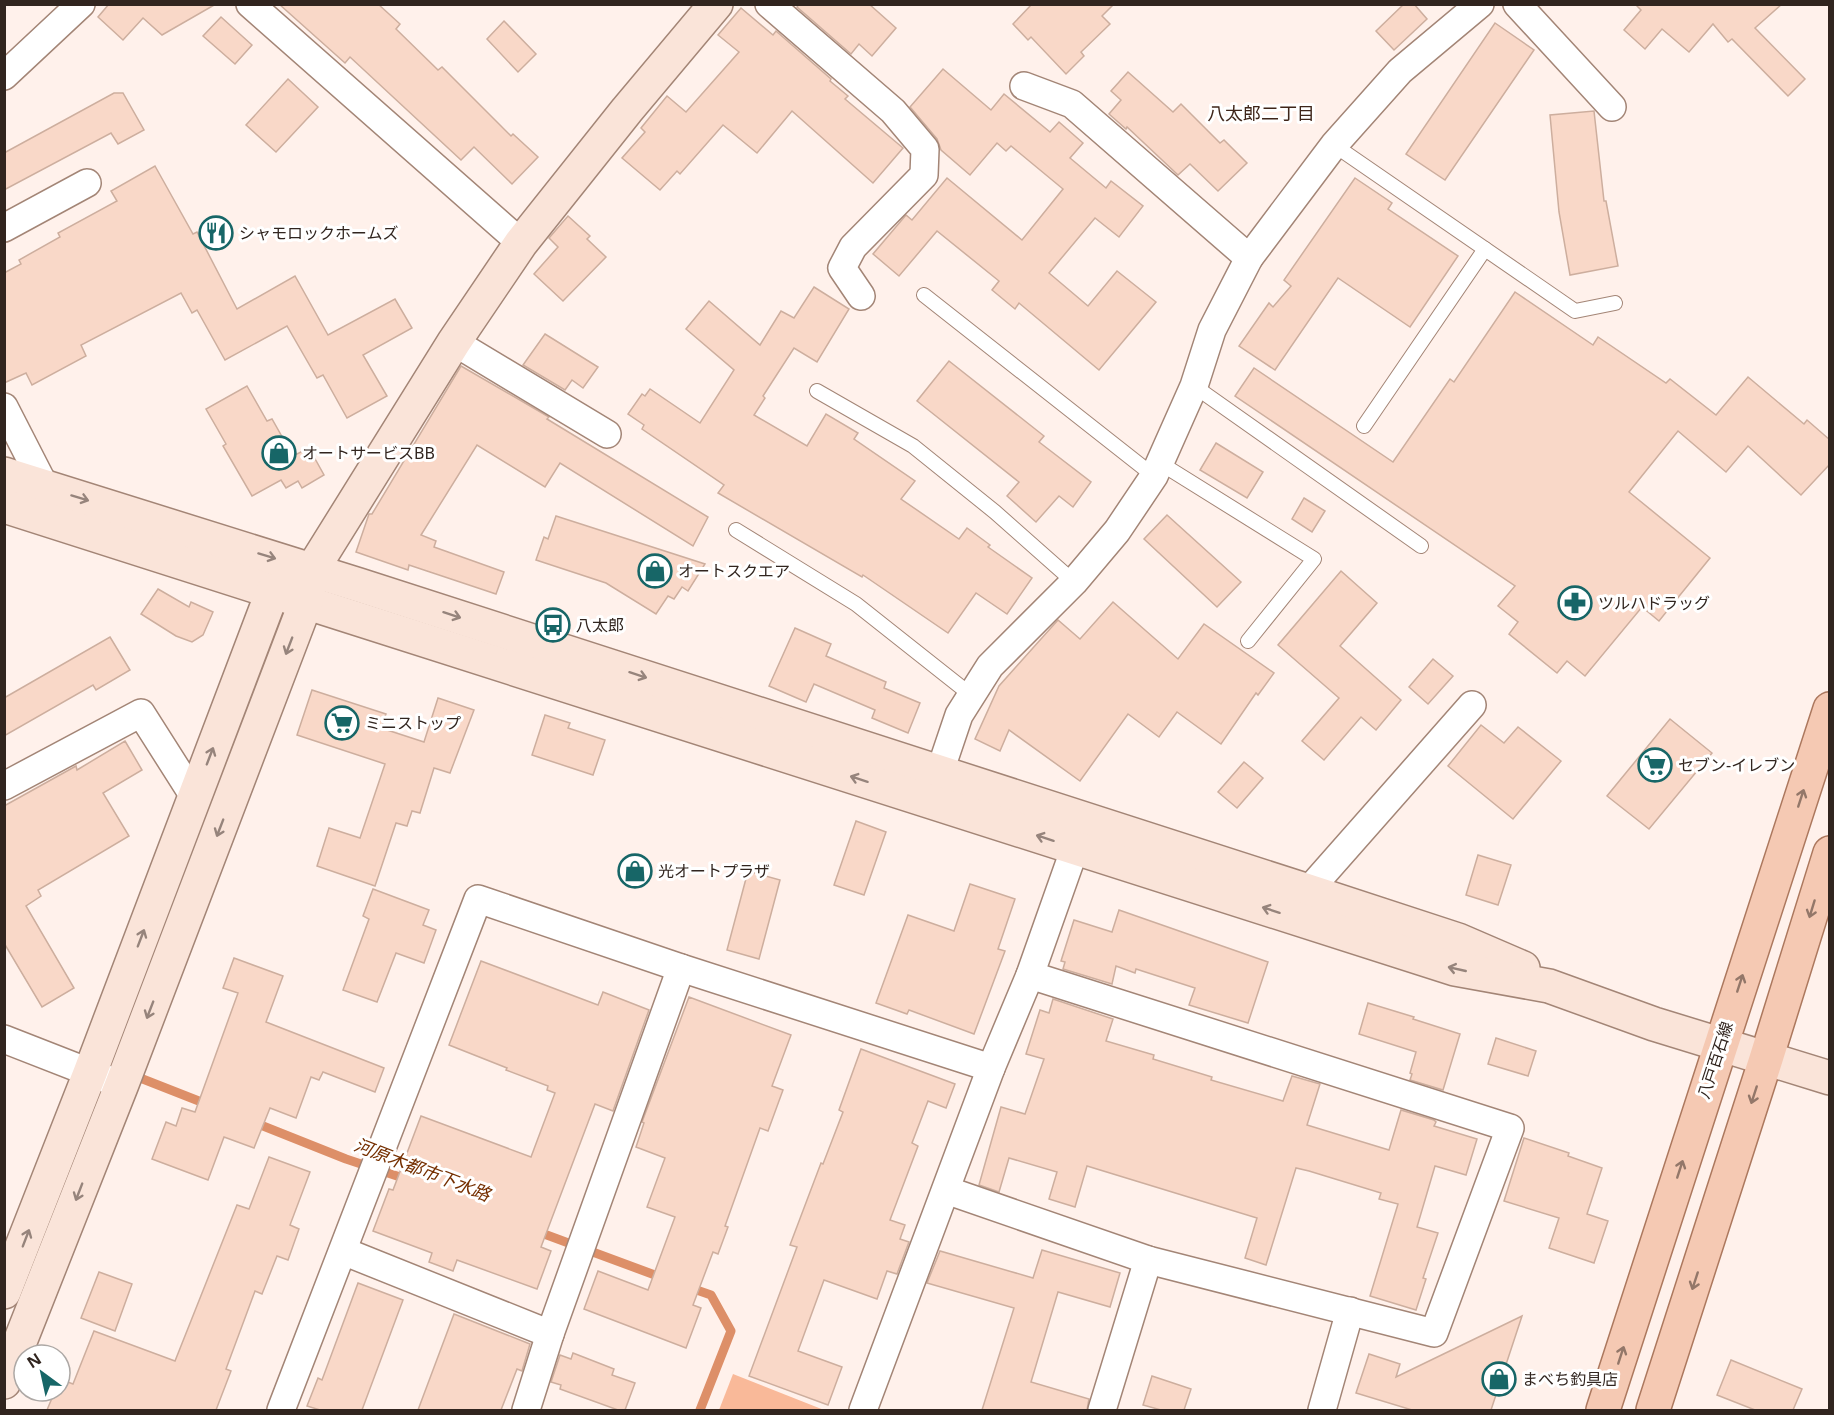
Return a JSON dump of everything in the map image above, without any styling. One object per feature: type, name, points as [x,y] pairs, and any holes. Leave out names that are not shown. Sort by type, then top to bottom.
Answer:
[{"type":"main road","name":"八戸百石線","points":[[1603,1410],[1830,709]]},
{"type":"main road","points":[[1653,1410],[1830,853]]},
{"type":"street","points":[[4,76],[81,4]]},
{"type":"street","points":[[4,1382],[122,1084],[306,602],[312,570],[454,342],[521,243],[627,110],[716,4]]},
{"type":"street","points":[[769,4],[893,111],[925,149],[924,175],[853,248],[842,268],[861,296]]},
{"type":"street","points":[[935,787],[959,714],[990,666],[1074,582],[1117,531],[1157,470],[1194,386],[1212,330],[1249,258],[1334,145],[1400,71],[1480,4]]},
{"type":"street","points":[[1517,4],[1612,107]]},
{"type":"street","points":[[258,7],[521,243]]},
{"type":"street","points":[[1024,86],[1072,104],[1249,258]]},
{"type":"street","points":[[4,228],[87,183]]},
{"type":"street","points":[[454,342],[607,434]]},
{"type":"street","points":[[4,407],[45,488]]},
{"type":"street","points":[[4,474],[312,570],[935,787]]},
{"type":"street","points":[[4,506],[272,593],[935,787],[1080,833],[1455,969],[1549,986],[1654,1024],[1830,1078]]},
{"type":"street","points":[[4,1292],[90,1073],[272,593],[312,570]]},
{"type":"street","points":[[1308,891],[1472,705]]},
{"type":"street","points":[[4,786],[141,712],[195,798]]},
{"type":"street","points":[[1080,833],[1308,891],[1458,940],[1654,1024]]},
{"type":"street","points":[[863,1410],[991,1068],[1030,975],[1080,833]]},
{"type":"street","points":[[281,1410],[478,899],[681,968],[991,1068]]},
{"type":"street","points":[[526,1410],[550,1334],[681,968]]},
{"type":"street","points":[[946,1190],[1148,1260],[1434,1333],[1510,1128],[1030,975]]},
{"type":"street","points":[[4,1039],[122,1084]]},
{"type":"street","points":[[343,1251],[550,1334]]},
{"type":"street","points":[[1102,1410],[1148,1260]]},
{"type":"street","points":[[1322,1410],[1350,1311]]},
{"type":"lane","points":[[1334,145],[1575,311],[1615,303]]},
{"type":"lane","points":[[1364,426],[1485,249]]},
{"type":"lane","points":[[924,295],[1157,470],[1314,559],[1248,641]]},
{"type":"lane","points":[[1194,386],[1421,546]]},
{"type":"lane","points":[[817,391],[913,446],[995,512],[1074,582]]},
{"type":"lane","points":[[736,530],[856,604],[971,695]]},
{"type":"shaded area","points":[[733,1374],[824,1410],[719,1410]]},
{"type":"building","points":[[109,4],[216,4],[162,35],[143,18],[123,40],[98,17]]},
{"type":"building","points":[[279,4],[378,4],[400,24],[396,29],[438,70],[442,67],[511,136],[513,134],[538,157],[512,184],[474,147],[461,160],[350,57],[345,63]]},
{"type":"building","points":[[799,4],[869,4],[896,28],[872,56],[859,44],[851,54],[797,7]]},
{"type":"building","points":[[1032,4],[1114,4],[1102,16],[1110,24],[1081,52],[1084,56],[1066,74],[1031,37],[1028,40],[1013,24]]},
{"type":"building","points":[[1404,4],[1414,4],[1427,19],[1394,50],[1376,31]]},
{"type":"building","points":[[1635,4],[1782,4],[1755,28],[1805,79],[1788,96],[1732,39],[1728,42],[1713,24],[1689,52],[1662,29],[1645,49],[1624,30],[1641,10]]},
{"type":"building","points":[[741,8],[773,35],[776,31],[831,79],[830,81],[848,96],[845,99],[903,148],[873,183],[792,111],[757,153],[723,125],[680,174],[677,171],[660,190],[622,158],[645,132],[641,128],[667,96],[686,112],[739,52],[718,35]]},
{"type":"building","points":[[221,17],[252,45],[235,64],[203,36]]},
{"type":"building","points":[[504,21],[536,54],[518,72],[487,39]]},
{"type":"building","points":[[1495,23],[1534,50],[1445,180],[1406,154]]},
{"type":"building","points":[[943,69],[991,110],[1004,94],[1050,132],[1059,122],[1083,143],[1070,158],[1106,188],[1111,181],[1143,206],[1119,237],[1095,218],[1049,273],[1088,306],[1117,271],[1156,302],[1099,370],[1019,303],[1015,309],[992,290],[999,281],[937,231],[899,276],[873,254],[906,215],[912,220],[947,178],[1022,240],[1063,189],[1011,146],[1006,151],[997,143],[970,175],[941,150],[937,139],[910,107]]},
{"type":"building","points":[[1128,72],[1173,112],[1181,104],[1220,143],[1224,140],[1247,163],[1218,191],[1190,164],[1178,175],[1127,127],[1126,129],[1109,114],[1121,100],[1111,91]]},
{"type":"building","points":[[288,79],[318,107],[276,152],[246,125]]},
{"type":"building","points":[[114,93],[123,93],[144,130],[118,144],[111,133],[4,190],[4,153]]},
{"type":"building","points":[[1594,111],[1604,201],[1606,201],[1618,266],[1570,275],[1559,212],[1550,115]]},
{"type":"building","points":[[155,166],[193,234],[197,232],[237,309],[295,276],[328,335],[395,299],[412,328],[363,355],[387,396],[347,418],[323,375],[317,378],[287,326],[225,360],[197,310],[192,313],[181,293],[81,345],[86,356],[32,385],[26,373],[4,383],[4,273],[21,264],[19,260],[60,237],[58,233],[117,201],[111,191]]},
{"type":"building","points":[[1355,178],[1392,203],[1388,209],[1458,256],[1410,327],[1338,278],[1275,370],[1239,346],[1269,303],[1273,307],[1291,286],[1284,280]]},
{"type":"building","points":[[568,216],[590,236],[587,239],[606,257],[563,301],[534,274],[558,247],[549,238]]},
{"type":"building","points":[[814,287],[849,309],[817,362],[794,348],[763,396],[765,398],[754,415],[807,446],[826,414],[858,433],[854,439],[915,481],[901,499],[959,539],[967,528],[990,545],[988,547],[1032,578],[1007,614],[976,593],[948,633],[863,575],[862,577],[718,493],[724,485],[642,429],[644,425],[628,414],[642,394],[645,396],[650,389],[700,423],[734,370],[686,329],[709,301],[760,345],[781,311],[794,318]]},
{"type":"building","points":[[1515,292],[1593,345],[1598,337],[1666,383],[1670,379],[1716,415],[1748,377],[1804,424],[1807,420],[1830,440],[1830,464],[1801,495],[1748,446],[1726,472],[1678,431],[1629,492],[1710,558],[1659,621],[1642,607],[1585,676],[1567,661],[1557,673],[1509,634],[1518,622],[1498,606],[1515,586],[1235,396],[1254,368],[1393,462],[1450,379],[1454,382]]},
{"type":"building","points":[[545,334],[598,367],[583,388],[572,380],[565,390],[523,365]]},
{"type":"building","points":[[949,361],[1044,436],[1039,442],[1091,482],[1073,507],[1059,496],[1036,522],[1007,496],[1019,482],[917,401]]},
{"type":"building","points":[[461,366],[549,417],[547,419],[708,517],[693,546],[560,463],[545,487],[477,445],[421,535],[436,541],[434,547],[504,572],[496,594],[409,565],[408,570],[356,552],[369,514],[372,514]]},
{"type":"building","points":[[247,386],[267,421],[272,419],[293,456],[309,448],[324,475],[302,488],[298,481],[286,488],[281,480],[252,496],[223,446],[226,444],[206,409]]},
{"type":"building","points":[[1216,443],[1263,472],[1247,498],[1200,470]]},
{"type":"building","points":[[1304,498],[1325,511],[1312,532],[1292,519]]},
{"type":"building","points":[[1167,515],[1241,582],[1217,607],[1144,539]]},
{"type":"building","points":[[556,516],[705,564],[688,591],[682,587],[674,599],[668,596],[656,614],[606,583],[536,560],[544,537],[548,539]]},
{"type":"building","points":[[1341,571],[1377,603],[1340,646],[1401,700],[1376,730],[1361,717],[1324,760],[1302,741],[1339,698],[1278,645]]},
{"type":"building","points":[[158,589],[189,607],[191,602],[213,612],[203,635],[192,642],[176,636],[141,614]]},
{"type":"building","points":[[1113,602],[1178,659],[1204,624],[1274,673],[1258,695],[1256,693],[1221,744],[1177,712],[1159,737],[1128,714],[1080,781],[1009,730],[1000,751],[975,739],[999,686],[1058,620],[1080,639]]},
{"type":"building","points":[[795,628],[831,644],[826,656],[886,682],[884,688],[920,703],[908,733],[872,718],[875,710],[814,684],[806,702],[769,686]]},
{"type":"building","points":[[110,637],[130,670],[96,690],[93,685],[4,736],[4,698]]},
{"type":"building","points":[[1433,659],[1453,676],[1428,704],[1409,687]]},
{"type":"building","points":[[312,690],[386,714],[381,728],[424,742],[438,698],[474,710],[450,773],[434,768],[420,813],[412,811],[407,826],[396,823],[375,886],[317,866],[329,828],[360,838],[385,764],[297,735]]},
{"type":"building","points":[[545,715],[570,723],[568,728],[605,740],[593,775],[532,755]]},
{"type":"building","points":[[1670,719],[1712,753],[1649,829],[1607,796]]},
{"type":"building","points":[[1481,725],[1504,743],[1518,727],[1561,761],[1513,819],[1448,766]]},
{"type":"building","points":[[125,741],[142,770],[103,793],[129,836],[38,890],[41,896],[26,906],[74,988],[42,1007],[4,943],[4,806],[76,766],[77,770]]},
{"type":"building","points":[[1244,762],[1263,778],[1237,808],[1218,792]]},
{"type":"building","points":[[856,821],[886,832],[864,895],[834,885]]},
{"type":"building","points":[[1478,855],[1511,865],[1498,905],[1466,895]]},
{"type":"building","points":[[748,871],[780,880],[759,959],[727,950]]},
{"type":"building","points":[[970,884],[1015,899],[998,949],[1005,951],[974,1034],[909,1010],[907,1014],[876,1003],[908,915],[954,931]]},
{"type":"building","points":[[373,889],[429,910],[423,925],[436,930],[424,963],[396,953],[377,1002],[343,990],[369,919],[363,916]]},
{"type":"building","points":[[1119,910],[1268,962],[1248,1023],[1189,1005],[1195,988],[1136,969],[1135,973],[1116,966],[1112,984],[1063,969],[1065,962],[1061,961],[1074,920],[1112,932]]},
{"type":"building","points":[[234,958],[283,976],[266,1022],[384,1068],[375,1092],[323,1072],[319,1080],[311,1077],[296,1118],[270,1108],[254,1148],[224,1137],[208,1180],[152,1159],[166,1122],[176,1126],[182,1108],[195,1112],[238,993],[223,988]]},
{"type":"building","points":[[481,961],[598,1005],[603,992],[649,1010],[613,1111],[595,1104],[541,1247],[551,1251],[537,1289],[457,1260],[453,1271],[429,1262],[432,1253],[373,1231],[389,1189],[393,1190],[421,1116],[531,1157],[555,1093],[547,1090],[548,1086],[449,1045]]},
{"type":"building","points":[[689,997],[791,1035],[772,1086],[783,1090],[768,1131],[760,1128],[725,1226],[728,1227],[718,1254],[713,1252],[693,1305],[701,1308],[686,1348],[584,1309],[598,1271],[648,1290],[675,1217],[647,1207],[665,1158],[636,1147],[644,1123],[642,1122]]},
{"type":"building","points":[[1053,999],[1113,1019],[1106,1041],[1154,1055],[1153,1059],[1212,1077],[1211,1080],[1283,1101],[1292,1076],[1320,1084],[1307,1125],[1389,1150],[1401,1110],[1434,1120],[1436,1122],[1434,1126],[1477,1139],[1466,1175],[1435,1166],[1417,1227],[1438,1233],[1423,1278],[1426,1279],[1416,1310],[1370,1296],[1398,1204],[1379,1199],[1381,1193],[1309,1171],[1296,1168],[1266,1265],[1245,1258],[1257,1218],[1087,1166],[1075,1207],[1049,1199],[1057,1172],[1009,1158],[999,1192],[979,1185],[1001,1107],[1025,1114],[1044,1059],[1026,1054],[1040,1010],[1049,1013]]},
{"type":"building","points":[[1368,1003],[1460,1034],[1443,1090],[1410,1080],[1416,1052],[1359,1034]]},
{"type":"building","points":[[1496,1038],[1536,1051],[1528,1076],[1488,1064]]},
{"type":"building","points":[[861,1049],[955,1084],[946,1108],[928,1101],[912,1143],[918,1146],[890,1220],[905,1225],[900,1239],[909,1242],[897,1274],[887,1271],[877,1299],[824,1280],[798,1351],[842,1367],[828,1405],[749,1376],[797,1247],[790,1245],[843,1112],[839,1110]]},
{"type":"building","points":[[1524,1138],[1569,1153],[1568,1156],[1602,1168],[1587,1214],[1608,1221],[1594,1263],[1549,1248],[1559,1218],[1504,1201]]},
{"type":"building","points":[[269,1157],[310,1172],[290,1225],[299,1229],[288,1260],[277,1256],[262,1294],[255,1291],[226,1369],[231,1371],[216,1410],[47,1410],[50,1403],[72,1403],[72,1384],[94,1331],[175,1361],[237,1205],[249,1209]]},
{"type":"building","points":[[1042,1250],[1120,1273],[1110,1307],[1058,1292],[1031,1382],[1089,1399],[1087,1410],[982,1410],[1014,1308],[927,1283],[940,1251],[1033,1278]]},
{"type":"building","points":[[99,1272],[132,1284],[115,1331],[81,1318]]},
{"type":"building","points":[[358,1283],[403,1300],[362,1410],[320,1410],[307,1406],[318,1378],[322,1380]]},
{"type":"building","points":[[454,1314],[530,1344],[522,1371],[517,1369],[501,1410],[418,1410]]},
{"type":"building","points":[[1522,1316],[1491,1410],[1412,1410],[1356,1393],[1369,1354],[1400,1364],[1396,1377]]},
{"type":"building","points":[[573,1353],[614,1369],[612,1375],[635,1383],[625,1410],[618,1410],[560,1389],[561,1385],[551,1382],[560,1355],[571,1359]]},
{"type":"building","points":[[1731,1360],[1802,1389],[1793,1410],[1755,1410],[1717,1395]]},
{"type":"building","points":[[1152,1376],[1191,1389],[1184,1410],[1161,1410],[1143,1405]]},
{"type":"waterway","name":"河原木都市下水路","points":[[130,1074],[209,1105]]},
{"type":"waterway","name":"河原木都市下水路","points":[[253,1122],[346,1159],[409,1180]]},
{"type":"waterway","name":"河原木都市下水路","points":[[536,1231],[663,1278]]},
{"type":"waterway","name":"河原木都市下水路","points":[[688,1287],[711,1295],[731,1331],[700,1410]]},
{"type":"place","name":"シャモロックホームズ","points":[[216,233]]},
{"type":"place","name":"オートサービスBB","points":[[279,453]]},
{"type":"place","name":"オートスクエア","points":[[655,571]]},
{"type":"place","name":"ツルハドラッグ","points":[[1575,603]]},
{"type":"place","name":"八太郎","points":[[553,625]]},
{"type":"place","name":"ミニストップ","points":[[342,723]]},
{"type":"place","name":"セブン-イレブン","points":[[1655,765]]},
{"type":"place","name":"光オートプラザ","points":[[635,871]]},
{"type":"place","name":"まべち釣具店","points":[[1499,1379]]},
{"type":"district","name":"八太郎二丁目","points":[[1261,114]]}]
